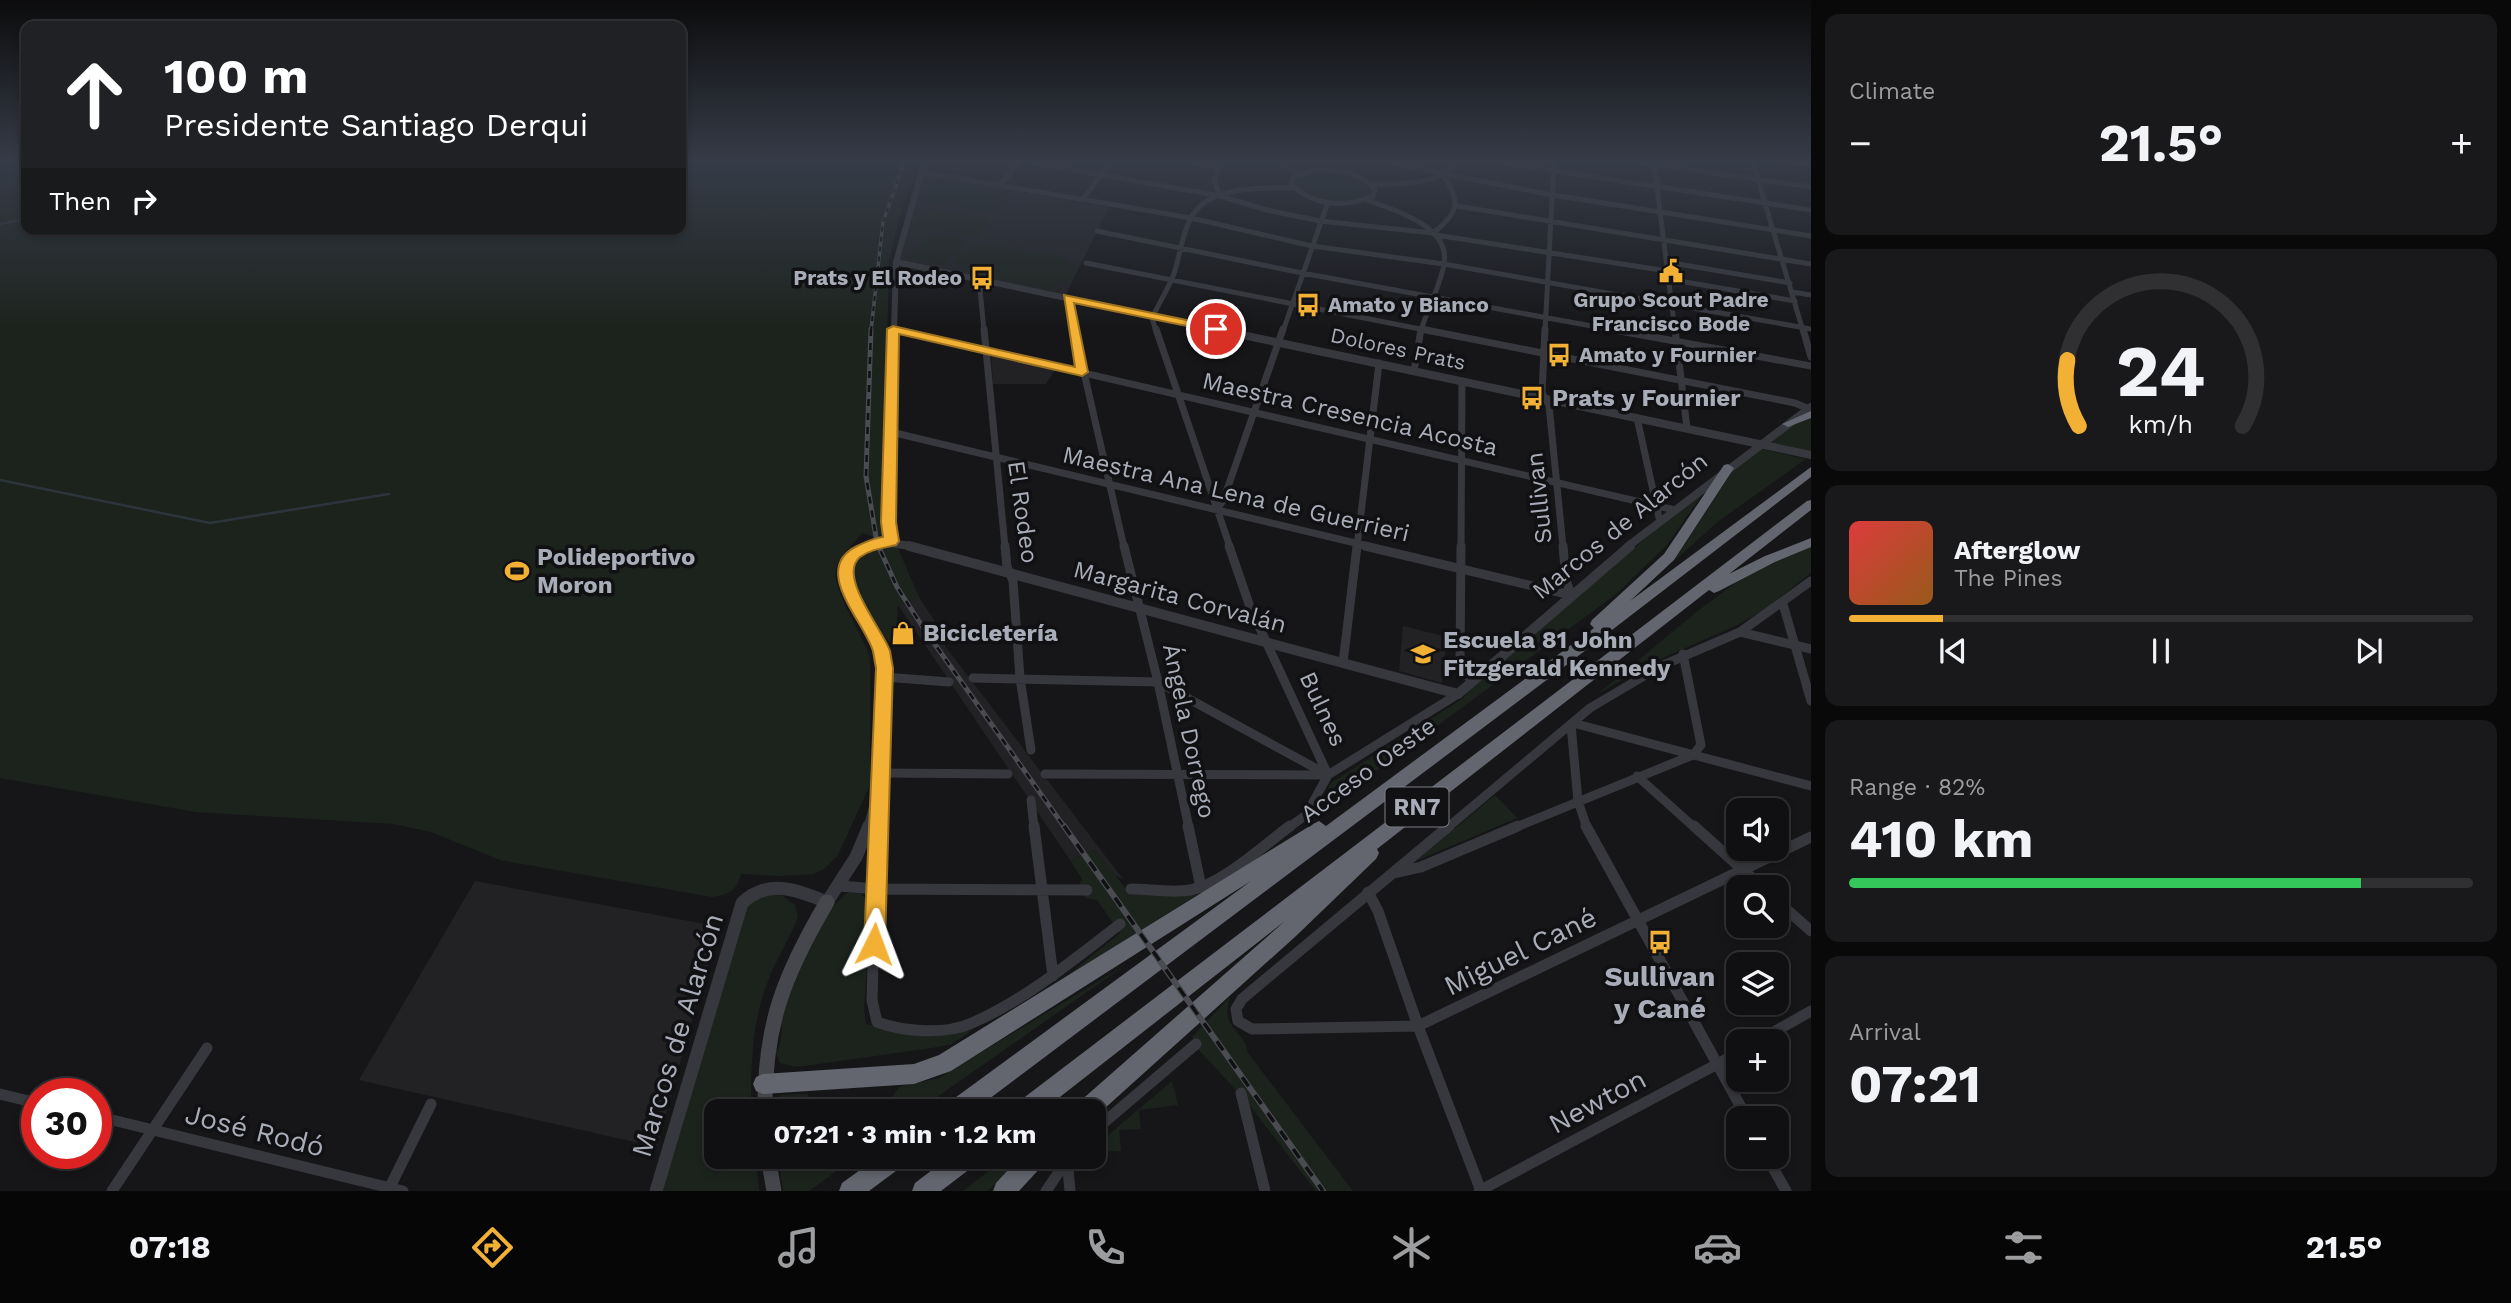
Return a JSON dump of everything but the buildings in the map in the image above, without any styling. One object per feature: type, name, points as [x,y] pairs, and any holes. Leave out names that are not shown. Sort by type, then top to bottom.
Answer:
[{"type":"highway","points":[[1788,424],[1810,410]]},
{"type":"highway","points":[[1551,669],[1669,557],[1728,468]]},
{"type":"highway","name":"Acceso Oeste","points":[[972,1099],[1551,669],[1811,471]]},
{"type":"highway","name":"RN7","points":[[1040,1099],[1811,505]]},
{"type":"highway","points":[[1676,608],[1742,572],[1811,542]]},
{"type":"highway","points":[[763,1084],[915,1074],[944,1064],[1341,815],[1364,806]]},
{"type":"highway","points":[[1099,1099],[1289,930],[1381,842],[1390,828]]},
{"type":"highway","points":[[850,1191],[880,1169]]},
{"type":"highway","points":[[923,1191],[951,1169]]},
{"type":"highway","points":[[1004,1191],[1024,1169]]},
{"type":"main road","points":[[764,1099],[767,1045],[781,988],[800,946],[827,902]]},
{"type":"main road","points":[[770,1169],[774,1191]]},
{"type":"street","points":[[909,219],[896,262],[889,522],[891,541],[877,543],[855,553],[846,563],[845,574],[851,593],[881,650],[884,677],[872,1000],[877,1022],[907,1028],[971,1024],[1054,975],[1120,924]]},
{"type":"street","points":[[1153,316],[1172,279],[1191,219],[1312,246],[1444,264],[1811,329]]},
{"type":"street","points":[[1308,219],[1548,250],[1667,271]]},
{"type":"street","points":[[1410,219],[1435,234],[1445,253],[1444,264],[1421,329],[1415,370]]},
{"type":"street","points":[[1435,234],[1451,219]]},
{"type":"street","points":[[1530,219],[1811,264]]},
{"type":"street","name":"Sullivan","points":[[1550,219],[1542,393],[1549,405],[1566,580],[1571,594]]},
{"type":"street","points":[[1660,219],[1687,428]]},
{"type":"street","points":[[1696,219],[1811,236]]},
{"type":"street","points":[[1770,219],[1811,357]]},
{"type":"street","points":[[1217,509],[1223,501],[1255,412],[1320,221]]},
{"type":"street","points":[[1097,231],[1302,273],[1811,366]]},
{"type":"street","name":"Dolores Prats","points":[[896,262],[1811,455]]},
{"type":"street","points":[[1086,262],[1795,403],[1810,410]]},
{"type":"street","points":[[1666,262],[1790,283]]},
{"type":"street","name":"El Rodeo","points":[[979,279],[994,456],[1013,581],[1020,678],[1031,750]]},
{"type":"street","points":[[1668,279],[1795,301]]},
{"type":"street","points":[[1793,292],[1811,295]]},
{"type":"street","name":"Ángela Dorrego","points":[[1068,298],[1108,484],[1158,682],[1201,887]]},
{"type":"street","name":"Bulnes","points":[[1153,316],[1152,323],[1250,607],[1328,775]]},
{"type":"street","name":"Maestra Cresencia Acosta","points":[[893,329],[1675,510]]},
{"type":"street","points":[[1343,663],[1379,363]]},
{"type":"street","points":[[1462,381],[1460,661],[1464,673],[1472,680]]},
{"type":"street","points":[[1637,418],[1660,522]]},
{"type":"street","name":"Marcos de Alarcón","points":[[1201,887],[1218,878],[1306,814],[1328,775],[1458,694],[1571,594],[1758,443],[1788,424]]},
{"type":"street","name":"Maestra Ana Lena de Guerrieri","points":[[891,432],[1571,594]]},
{"type":"street","name":"Margarita Corvalán","points":[[891,541],[1458,694]]},
{"type":"street","points":[[1480,1191],[1378,911],[1368,892],[1604,698],[1683,654],[1740,632],[1811,582]]},
{"type":"street","points":[[1783,604],[1811,701]]},
{"type":"street","points":[[1740,632],[1811,649]]},
{"type":"street","points":[[1394,873],[1421,867],[1693,755],[1701,745],[1683,654]]},
{"type":"street","points":[[884,677],[949,682]]},
{"type":"street","points":[[973,678],[1158,682],[1328,775]]},
{"type":"street","points":[[1572,724],[1811,786]]},
{"type":"street","points":[[1572,724],[1578,802],[1582,819],[1740,1106]]},
{"type":"street","points":[[881,774],[1008,774]]},
{"type":"street","points":[[1045,774],[1328,775]]},
{"type":"street","points":[[1637,776],[1748,875]]},
{"type":"street","points":[[827,902],[840,886],[861,850],[878,797]]},
{"type":"street","points":[[1031,800],[1049,968],[1054,975]]},
{"type":"street","name":"Miguel Cané","points":[[1368,892],[1242,999],[1235,1009],[1238,1024],[1252,1029],[1418,1026],[1811,837]]},
{"type":"street","points":[[840,886],[877,889],[1087,890]]},
{"type":"street","name":"Marcos de Alarcón","points":[[656,1191],[742,903],[760,888],[773,887],[796,890],[827,902]]},
{"type":"street","points":[[1131,889],[1187,890],[1201,887]]},
{"type":"street","points":[[1789,912],[1811,931]]},
{"type":"street","points":[[1779,1029],[1811,1011]]},
{"type":"street","points":[[1106,1121],[1196,1044]]},
{"type":"street","points":[[112,1191],[207,1048]]},
{"type":"street","name":"Newton","points":[[1480,1191],[1726,1059]]},
{"type":"street","points":[[1241,1093],[1265,1191]]},
{"type":"street","points":[[0,1094],[21,1099]]},
{"type":"street","points":[[393,1190],[431,1104]]},
{"type":"street","name":"José Rodó","points":[[112,1120],[393,1190]]},
{"type":"street","points":[[1046,1191],[1061,1169]]},
{"type":"street","points":[[1069,1169],[1070,1191]]},
{"type":"street","points":[[1774,1169],[1786,1191]]},
{"type":"shaded area","points":[[0,219],[21,219],[21,235],[686,235],[686,219],[900,219],[889,260],[883,533],[874,537],[862,533],[838,563],[835,577],[870,658],[870,785],[838,855],[824,869],[813,874],[741,874],[737,885],[731,891],[712,897],[500,860],[431,832],[393,824],[196,812],[0,778]]},
{"type":"shaded area","points":[[909,219],[1103,219],[1065,296],[905,263],[898,257]]},
{"type":"shaded area","points":[[920,219],[991,219],[977,237],[914,225]]},
{"type":"shaded area","points":[[930,233],[966,240],[945,266],[907,258]]},
{"type":"shaded area","points":[[983,244],[1063,257],[1073,264],[1077,272],[1070,281],[1053,286],[1061,288],[1058,292],[971,273],[959,267],[956,262],[957,254]]},
{"type":"shaded area","points":[[991,355],[1055,370],[1046,384],[993,384]]},
{"type":"shaded area","points":[[1811,416],[1811,452],[1774,445],[1773,441],[1782,432]]},
{"type":"shaded area","points":[[1761,449],[1806,459],[1720,520],[1674,561],[1731,473]]},
{"type":"shaded area","points":[[1708,486],[1667,545],[1615,595],[1324,809],[1319,805],[1331,783],[1462,699],[1485,674]]},
{"type":"shaded area","points":[[897,546],[919,597],[898,605],[895,648],[867,613],[853,583],[852,569],[857,557],[870,549]]},
{"type":"shaded area","points":[[1811,546],[1811,573],[1764,610],[1735,626],[1645,666],[1598,694],[1695,613],[1742,578]]},
{"type":"shaded area","points":[[919,597],[940,629],[945,646],[1123,879],[1114,875],[1095,850],[1070,860],[898,605]]},
{"type":"shaded area","name":"Escuela 81 John Fitzgerald Kennedy","points":[[1403,626],[1447,637],[1442,683],[1399,671]]},
{"type":"shaded area","points":[[1495,795],[1517,818],[1416,861]]},
{"type":"shaded area","points":[[1095,850],[1131,895],[1197,895],[1066,977],[1120,933],[1097,900],[1085,898],[1079,884],[1082,879],[1070,860]]},
{"type":"shaded area","points":[[475,881],[721,927],[703,979],[657,1147],[359,1080]]},
{"type":"shaded area","points":[[777,892],[795,905],[798,917],[762,997],[755,1029],[751,1099],[704,1099],[704,1169],[757,1169],[759,1191],[662,1191],[747,902]]},
{"type":"shaded area","points":[[849,892],[861,894],[871,905],[864,1009],[866,1024],[913,1033],[974,1029],[952,1044],[932,1048],[797,1067],[780,1063],[776,1053],[781,1040],[783,1016],[807,948],[826,916]]},
{"type":"shaded area","points":[[1127,964],[934,1099],[891,1099],[899,1087],[939,1078]]},
{"type":"shaded area","points":[[1230,997],[1228,1016],[1248,1053],[1353,1191],[1316,1191],[1247,1102],[1197,1048],[1192,1037]]},
{"type":"shaded area","points":[[1172,1081],[1178,1105],[1139,1110],[1141,1129],[1119,1130],[1121,1151],[1106,1152],[1106,1137]]},
{"type":"shaded area","points":[[807,1094],[810,1099],[779,1099],[781,1095]]},
{"type":"shaded area","points":[[780,1169],[839,1169],[809,1191],[783,1191]]},
{"type":"shaded area","points":[[991,1169],[1010,1169],[988,1191],[963,1191]]},
{"type":"waterway","points":[[0,224],[21,220]]},
{"type":"waterway","points":[[0,480],[210,523],[389,494]]},
{"type":"railway","points":[[871,331],[884,219]]},
{"type":"railway","points":[[871,329],[866,476],[877,543],[897,587],[924,629],[1065,828]]},
{"type":"railway","points":[[1064,826],[1323,1191]]},
{"type":"place","name":"Grupo Scout Padre Francisco Bode","points":[[1671,271]]},
{"type":"place","name":"Prats y El Rodeo","points":[[982,278]]},
{"type":"place","name":"Amato y Bianco","points":[[1308,305]]},
{"type":"place","name":"Amato y Fournier","points":[[1559,355]]},
{"type":"place","name":"Prats y Fournier","points":[[1532,398]]},
{"type":"place","name":"Polideportivo Moron","points":[[517,571]]},
{"type":"place","name":"Bicicletería","points":[[903,633]]},
{"type":"place","name":"Escuela 81 John Fitzgerald Kennedy","points":[[1423,654]]},
{"type":"place","name":"Sullivan y Cané","points":[[1660,942]]},
{"type":"route","points":[[874,944],[884,668],[881,650],[851,593],[845,574],[846,563],[855,553],[877,543],[891,541],[889,522],[893,329],[1082,372],[1066,301],[1068,298],[1216,329]]}]
